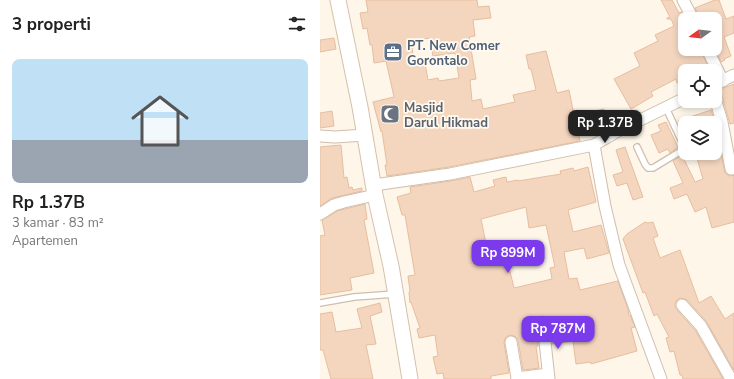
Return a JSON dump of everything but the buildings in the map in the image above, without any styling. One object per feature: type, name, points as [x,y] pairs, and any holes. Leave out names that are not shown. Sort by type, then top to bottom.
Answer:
[{"type":"main road","points":[[338,0],[391,266],[410,379]]},
{"type":"street","points":[[683,0],[689,12]]},
{"type":"street","points":[[722,81],[734,75]]},
{"type":"street","points":[[320,214],[334,205],[375,190],[594,145],[618,131],[678,102]]},
{"type":"street","points":[[718,108],[731,169]]},
{"type":"street","points":[[320,136],[335,137],[365,135]]},
{"type":"street","points":[[594,145],[605,206],[619,264],[661,379]]},
{"type":"street","points":[[682,306],[701,326],[731,379]]},
{"type":"street","points":[[511,342],[517,378],[549,376],[543,323]]},
{"type":"lane","points":[[637,147],[648,168],[653,168],[681,151],[683,146],[682,142],[666,108]]},
{"type":"lane","points":[[320,304],[354,297],[395,294]]},
{"type":"place","name":"PT. New Comer Gorontalo","points":[[393,52]]},
{"type":"place","name":"Masjid Darul Hikmad","points":[[390,114]]}]
